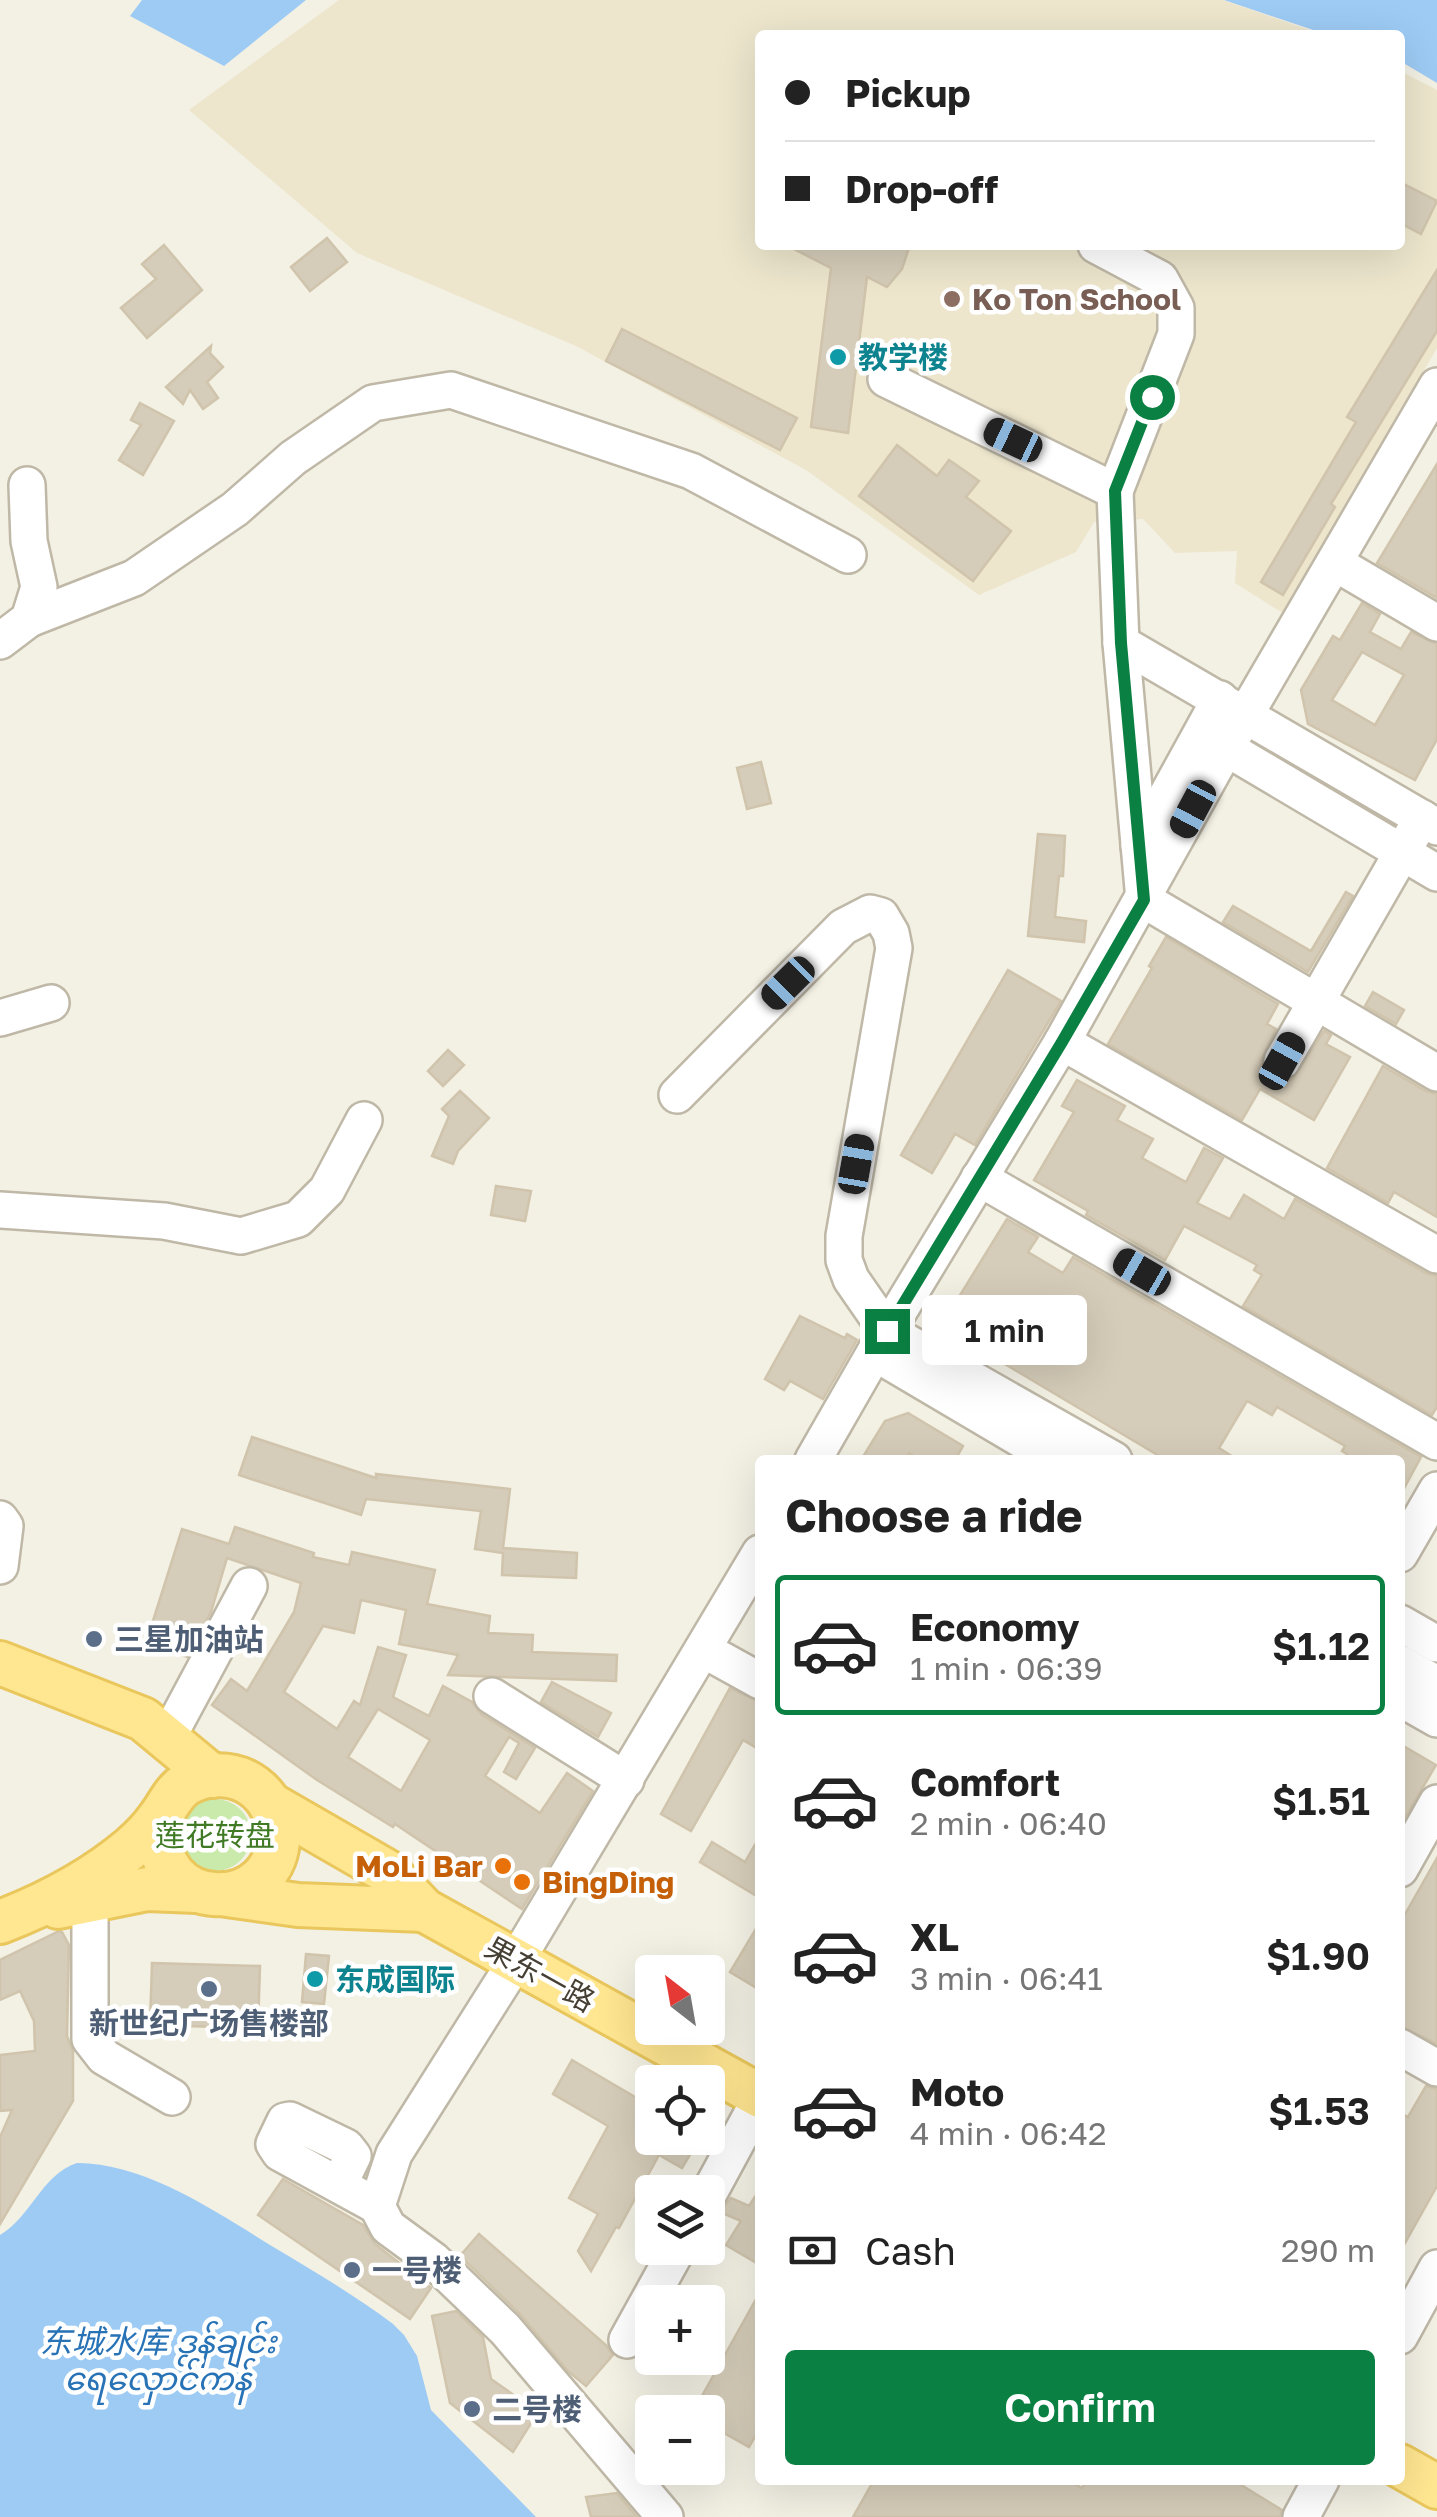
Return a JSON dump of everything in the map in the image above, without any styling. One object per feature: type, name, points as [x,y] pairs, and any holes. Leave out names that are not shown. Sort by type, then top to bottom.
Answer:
[{"type":"main road","points":[[0,1663],[143,1719],[212,1776]]},
{"type":"main road","points":[[7,1920],[74,1889],[132,1846],[160,1818],[169,1800],[184,1785],[212,1776],[241,1779],[257,1789],[278,1822],[279,1841],[262,1876],[246,1888],[212,1893],[172,1875],[162,1858],[160,1818]]},
{"type":"main road","points":[[270,1804],[388,1872],[424,1910]]},
{"type":"main road","points":[[7,1920],[147,1890],[212,1893],[298,1905],[424,1910]]},
{"type":"main road","name":"果东一路","points":[[424,1910],[755,2095]]},
{"type":"main road","points":[[1405,2469],[1437,2487]]},
{"type":"street","points":[[1105,250],[1160,279],[1176,308],[1176,334],[1115,491],[1121,643],[1144,900]]},
{"type":"street","points":[[886,379],[1115,491]]},
{"type":"street","points":[[1139,846],[1425,434],[1437,386]]},
{"type":"street","points":[[0,641],[29,619],[134,578],[235,508],[293,458],[373,403],[451,390],[691,471],[848,556]]},
{"type":"street","points":[[26,485],[28,541],[39,587],[29,619]]},
{"type":"street","points":[[1335,562],[1437,623]]},
{"type":"street","points":[[1121,643],[1430,822],[1400,851],[1282,1061]]},
{"type":"street","points":[[816,1455],[1144,900],[1226,748],[1234,707]]},
{"type":"street","points":[[1226,748],[1437,874]]},
{"type":"street","points":[[1144,900],[1437,1073]]},
{"type":"street","points":[[677,1095],[843,927],[870,912],[881,916],[894,948],[844,1236],[844,1260],[881,1342],[1049,1455]]},
{"type":"street","points":[[0,1018],[51,1003]]},
{"type":"street","points":[[1062,1042],[1437,1255]]},
{"type":"street","points":[[0,1210],[164,1221],[241,1236],[298,1218],[328,1190],[364,1120]]},
{"type":"street","points":[[979,1178],[1437,1442]]},
{"type":"street","points":[[881,1342],[1104,1455]]},
{"type":"street","points":[[1405,1545],[1437,1490]]},
{"type":"street","points":[[0,1518],[5,1526],[0,1566]]},
{"type":"street","points":[[377,2206],[394,2154],[516,1961],[755,1562]]},
{"type":"street","points":[[166,1738],[249,1586]]},
{"type":"street","points":[[1405,1626],[1437,1644]]},
{"type":"street","points":[[704,1650],[755,1678]]},
{"type":"street","points":[[1405,1666],[1437,1684]]},
{"type":"street","points":[[492,1696],[626,1780]]},
{"type":"street","points":[[1405,1701],[1437,1719]]},
{"type":"street","points":[[1405,1860],[1437,1803]]},
{"type":"street","points":[[90,1900],[90,2039],[104,2057],[172,2096]]},
{"type":"street","points":[[1405,2050],[1437,2068]]},
{"type":"street","points":[[719,2175],[755,2107]]},
{"type":"street","points":[[339,2185],[377,2206],[388,2227],[433,2260],[505,2329],[665,2517]]},
{"type":"street","points":[[627,2340],[669,2265]]},
{"type":"street","points":[[1405,2327],[1437,2268]]},
{"type":"street","points":[[1301,2517],[1318,2485]]},
{"type":"shaded area","name":"Ko Ton School","points":[[339,0],[1223,0],[1310,30],[755,30],[755,250],[1405,250],[1405,74],[1437,90],[1437,348],[1283,613],[1235,583],[1237,551],[1175,553],[1143,519],[1094,522],[1076,552],[979,595],[806,470],[576,346],[357,253],[189,110]]},
{"type":"green space","name":"莲花转盘","points":[[215,1799],[241,1809],[251,1835],[241,1861],[215,1871],[189,1861],[179,1835],[189,1809]]},
{"type":"water","points":[[142,0],[306,0],[224,66],[130,16]]},
{"type":"water","points":[[1224,0],[1437,0],[1437,83],[1405,64],[1405,30],[1313,30]]},
{"type":"water","name":"东城水库 ဒွန်ချင်း ရေလှောင်ကန်","points":[[77,2163],[129,2171],[180,2192],[320,2275],[393,2324],[417,2356],[431,2410],[536,2517],[0,2517],[0,2235],[54,2177]]},
{"type":"building","points":[[1405,185],[1437,201],[1421,234],[1405,226]]},
{"type":"building","points":[[327,238],[347,262],[310,291],[291,267]]},
{"type":"building","points":[[164,245],[202,290],[147,338],[121,308],[156,279],[142,264]]},
{"type":"building","name":"教学楼","points":[[796,250],[908,250],[902,269],[887,287],[867,277],[848,433],[811,427],[831,268]]},
{"type":"building","points":[[1437,270],[1437,331],[1331,504],[1335,507],[1283,595],[1261,582],[1356,422],[1347,417]]},
{"type":"building","points":[[622,329],[797,418],[780,450],[606,361]]},
{"type":"building","points":[[211,346],[210,353],[223,367],[207,382],[218,398],[203,409],[190,390],[183,404],[166,387]]},
{"type":"building","points":[[140,403],[174,421],[143,475],[119,460],[141,425],[131,420]]},
{"type":"building","points":[[897,445],[937,476],[949,460],[979,481],[966,497],[1011,531],[973,581],[859,496]]},
{"type":"building","points":[[1437,464],[1437,598],[1377,563]]},
{"type":"building","points":[[1362,603],[1380,614],[1370,632],[1401,649],[1411,632],[1437,644],[1437,739],[1415,780],[1308,724],[1301,690],[1333,636],[1340,640]],"holes":[[[1362,652],[1404,675],[1375,725],[1332,700]]]},
{"type":"building","points":[[761,762],[771,803],[747,809],[737,768]]},
{"type":"building","points":[[1038,834],[1065,836],[1055,917],[1086,921],[1084,942],[1028,936]]},
{"type":"building","points":[[1346,892],[1353,896],[1308,972],[1223,922],[1233,906],[1311,951]]},
{"type":"building","points":[[1166,937],[1278,1004],[1267,1024],[1276,1029],[1261,1060],[1263,1071],[1271,1079],[1293,1079],[1324,1031],[1331,1035],[1326,1044],[1350,1057],[1314,1120],[1260,1089],[1242,1120],[1108,1044]]},
{"type":"building","points":[[1008,970],[1061,1001],[975,1145],[955,1134],[932,1173],[901,1155]]},
{"type":"building","points":[[1373,992],[1404,1010],[1396,1024],[1365,1006]]},
{"type":"building","points":[[448,1050],[464,1065],[443,1086],[428,1071]]},
{"type":"building","points":[[1383,1066],[1437,1094],[1437,1217],[1394,1192],[1388,1203],[1327,1168]]},
{"type":"building","points":[[1077,1080],[1125,1106],[1117,1120],[1153,1139],[1142,1158],[1186,1182],[1204,1148],[1223,1158],[1197,1203],[1230,1219],[1244,1195],[1284,1219],[1295,1199],[1437,1276],[1437,1407],[1432,1415],[1243,1306],[1262,1275],[1254,1270],[1257,1265],[1184,1226],[1165,1260],[1034,1180],[1074,1112],[1062,1106]]},
{"type":"building","points":[[460,1091],[489,1118],[458,1151],[453,1164],[432,1156],[449,1116],[442,1109]]},
{"type":"building","points":[[496,1186],[531,1191],[525,1221],[491,1215]]},
{"type":"building","points":[[1007,1219],[1038,1237],[1028,1252],[1063,1273],[1073,1257],[1421,1457],[1405,1487],[1405,1455],[1346,1455],[1342,1451],[1345,1446],[1277,1407],[1272,1415],[1247,1401],[1219,1448],[1230,1455],[1158,1455],[941,1326]]},
{"type":"building","points":[[800,1316],[857,1340],[823,1399],[790,1381],[784,1390],[765,1379]]},
{"type":"building","points":[[908,1413],[963,1446],[958,1455],[864,1455],[885,1421]]},
{"type":"building","points":[[252,1437],[376,1478],[376,1474],[510,1489],[503,1548],[577,1553],[576,1578],[502,1575],[503,1553],[475,1549],[481,1511],[366,1499],[361,1515],[239,1475]]},
{"type":"building","points":[[235,1527],[314,1553],[313,1557],[349,1565],[352,1552],[435,1570],[427,1604],[490,1616],[488,1633],[533,1635],[532,1652],[617,1655],[616,1681],[448,1675],[458,1655],[399,1644],[406,1610],[361,1600],[354,1633],[323,1626],[284,1692],[337,1729],[354,1701],[360,1705],[378,1647],[406,1655],[393,1697],[429,1716],[443,1686],[535,1748],[516,1779],[504,1772],[519,1743],[509,1737],[485,1776],[540,1813],[567,1773],[593,1791],[522,1909],[395,1824],[393,1827],[317,1780],[212,1705],[231,1679],[247,1691],[294,1612],[301,1583],[227,1558],[211,1612],[187,1657],[146,1643],[182,1529],[229,1544]],"holes":[[[378,1709],[430,1740],[401,1791],[348,1757]]]},
{"type":"building","points":[[552,1682],[611,1713],[598,1737],[541,1702]]},
{"type":"building","points":[[730,1688],[755,1700],[755,1747],[743,1740],[691,1831],[661,1814]]},
{"type":"building","points":[[1405,1747],[1436,1765],[1405,1818]]},
{"type":"building","points":[[712,1842],[745,1862],[755,1845],[755,1895],[700,1862]]},
{"type":"building","points":[[1437,1858],[1437,2044],[1405,2028],[1405,1914]]},
{"type":"building","points":[[755,1930],[755,1987],[730,1972]]},
{"type":"building","points":[[59,1931],[69,1945],[67,2036],[73,2051],[73,2101],[0,2224],[0,2137],[12,2110],[0,2111],[0,2055],[35,2051],[34,2021],[20,1991],[0,2000],[0,1960]]},
{"type":"building","name":"东成国际","points":[[306,1954],[329,1956],[324,2004],[302,2002]]},
{"type":"building","points":[[152,1963],[260,1966],[258,2028],[150,2025]]},
{"type":"building","points":[[572,2060],[635,2097],[635,2155],[659,2155],[648,2175],[635,2175],[635,2199],[591,2271],[578,2251],[598,2214],[569,2198],[608,2126],[553,2094]]},
{"type":"building","points":[[1426,2086],[1437,2089],[1437,2186],[1405,2243],[1405,2116],[1408,2117]]},
{"type":"building","points":[[659,2155],[690,2155],[682,2168]]},
{"type":"building","points":[[283,2179],[363,2225],[375,2244],[431,2288],[410,2319],[258,2215]]},
{"type":"building","points":[[755,2197],[755,2262],[726,2245],[741,2221],[725,2214],[731,2198],[749,2206]]},
{"type":"building","points":[[479,2234],[607,2346],[613,2355],[586,2386],[460,2256]]},
{"type":"building","points":[[755,2301],[755,2437],[749,2447],[725,2434],[725,2395],[702,2395],[714,2375],[725,2375],[725,2355]]},
{"type":"building","points":[[456,2311],[483,2337],[491,2379],[538,2412],[513,2452],[450,2403],[432,2316]]},
{"type":"building","points":[[871,2485],[1082,2488],[1241,2485],[1282,2510],[1280,2517],[853,2517]]},
{"type":"building","points":[[617,2493],[637,2517],[591,2517],[586,2497]]},
{"type":"place","name":"Ko Ton School","points":[[952,299]]},
{"type":"place","name":"教学楼","points":[[838,357]]},
{"type":"place","name":"三星加油站","points":[[94,1639]]},
{"type":"place","name":"MoLi Bar","points":[[503,1866]]},
{"type":"place","name":"BingDing","points":[[522,1882]]},
{"type":"place","name":"东成国际","points":[[315,1979]]},
{"type":"place","name":"新世纪广场售楼部","points":[[209,1989]]},
{"type":"place","name":"一号楼","points":[[352,2270]]},
{"type":"place","name":"二号楼","points":[[472,2409]]},
{"type":"route","points":[[887,1331],[1144,900],[1121,643],[1115,491],[1152,397]]}]
